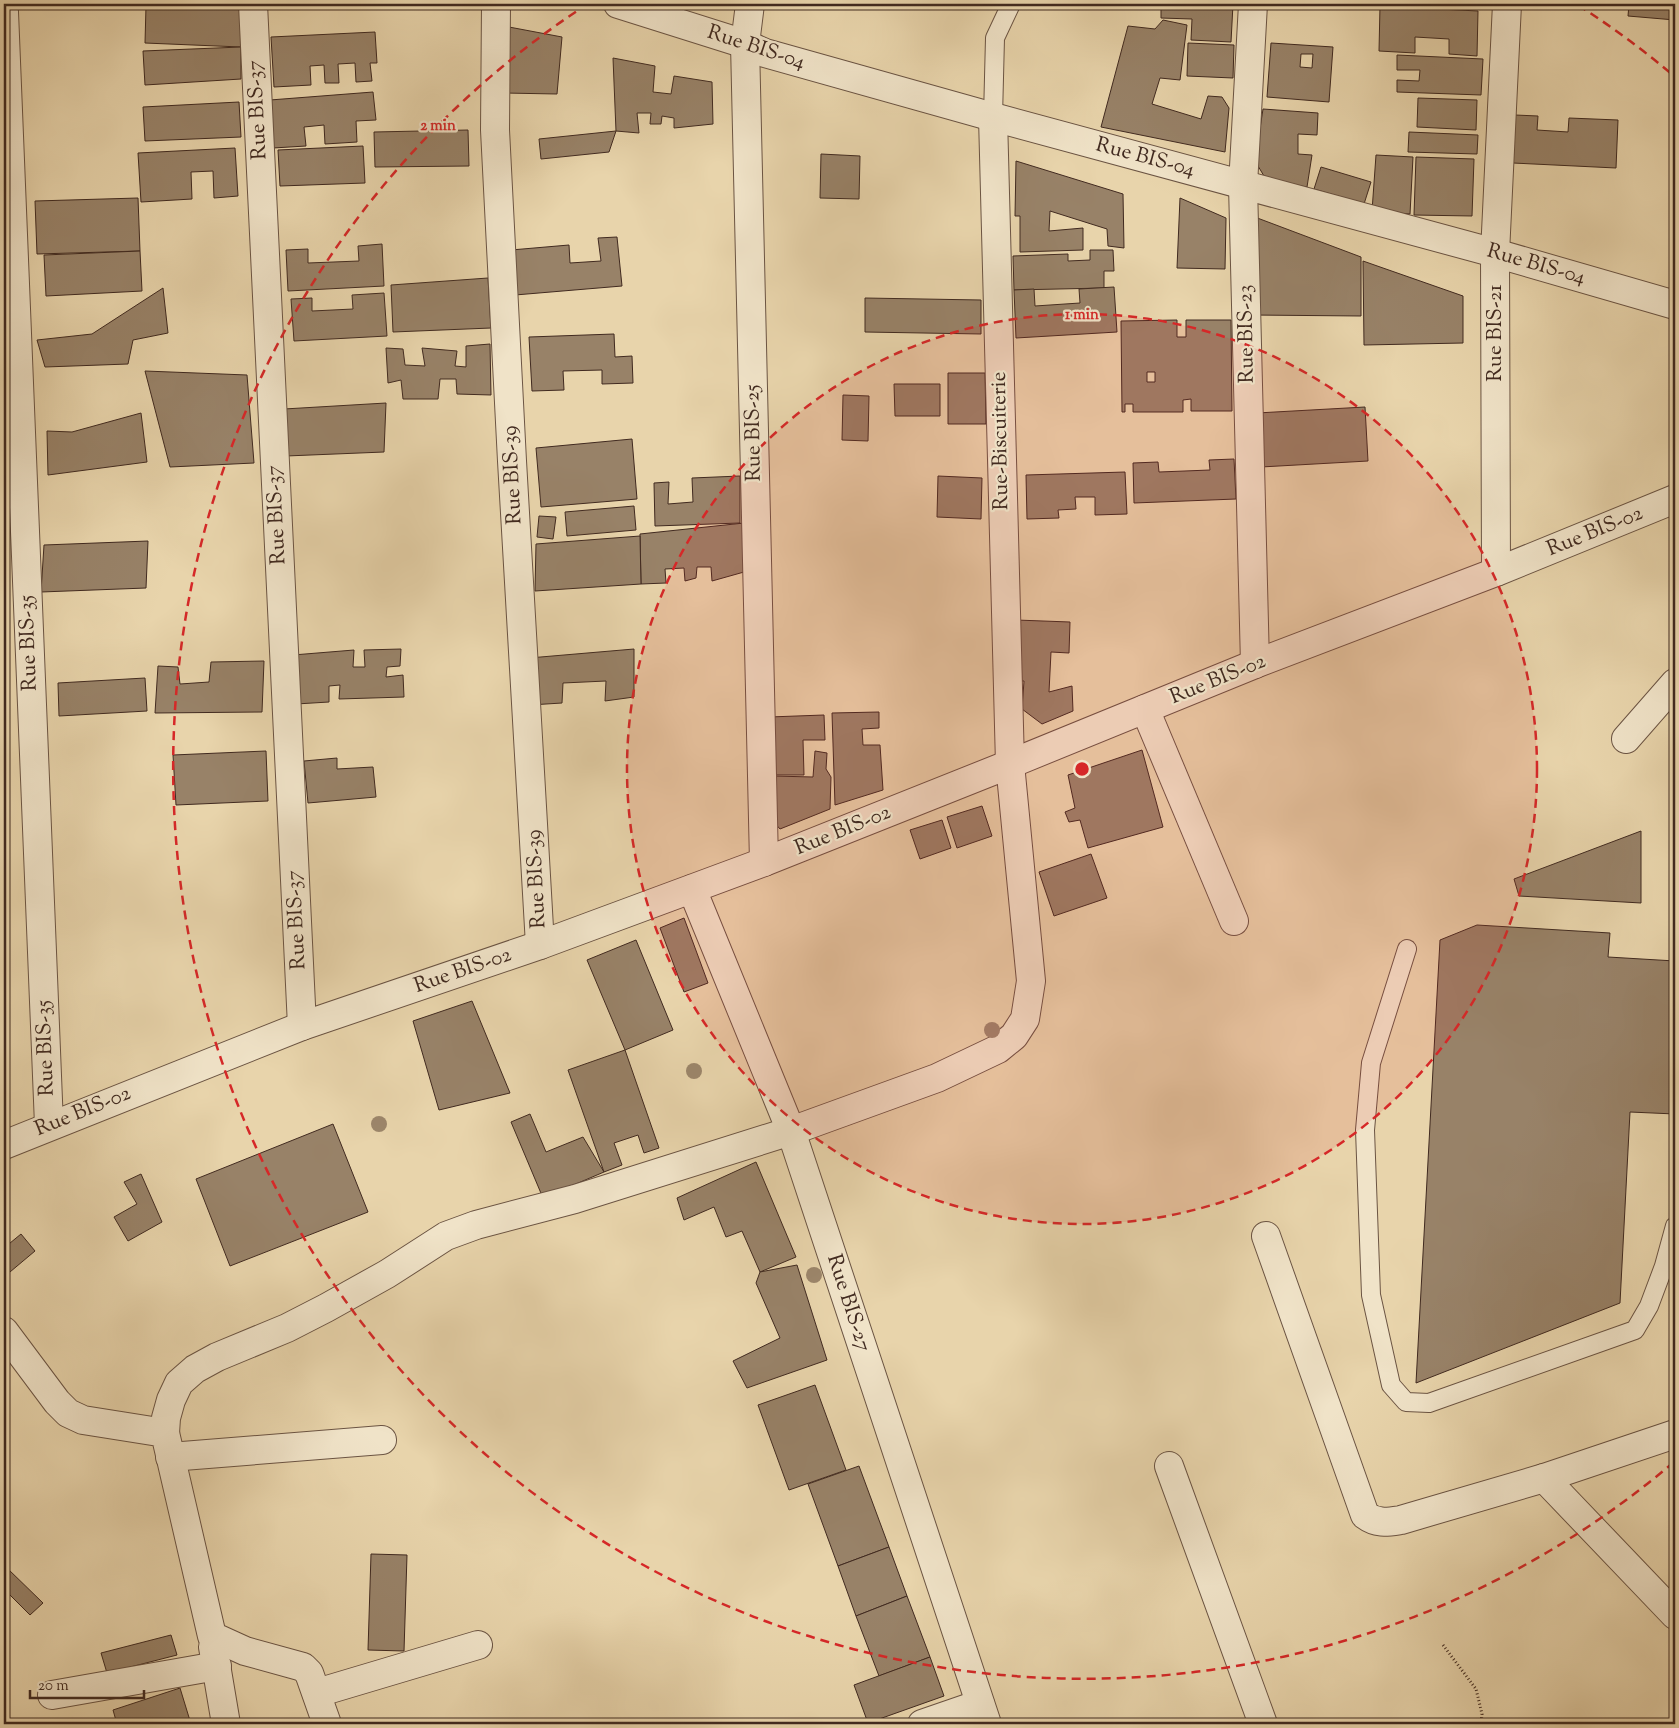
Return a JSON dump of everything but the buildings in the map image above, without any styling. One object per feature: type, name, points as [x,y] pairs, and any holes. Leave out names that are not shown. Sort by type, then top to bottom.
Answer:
[{"type":"street","name":"Rue BIS-37","points":[[253,4],[302,1026]]},
{"type":"street","name":"Rue BIS-39","points":[[496,4],[495,130],[540,945]]},
{"type":"street","name":"Rue BIS-04","points":[[618,4],[755,48],[993,117],[1495,253],[1675,305]]},
{"type":"street","name":"Rue BIS-25","points":[[750,4],[755,48],[764,862]]},
{"type":"street","name":"Rue BIS-23","points":[[1253,4],[1243,185],[1255,664]]},
{"type":"street","name":"Rue BIS-21","points":[[1496,572],[1495,253],[1507,4]]},
{"type":"street","name":"Rue BIS-35","points":[[4,12],[49,1125]]},
{"type":"street","name":"Rue-Biscuiterie","points":[[168,1445],[166,1418],[175,1392],[179,1383],[196,1369],[216,1358],[288,1328],[326,1308],[387,1274],[446,1236],[476,1225],[576,1200],[791,1130],[937,1078],[998,1049],[1014,1036],[1024,1019],[1032,981],[1010,764],[993,117]]},
{"type":"street","name":"Rue BIS-02","points":[[4,1145],[49,1125],[302,1026],[540,945],[764,862],[1145,710],[1255,664],[1496,572],[1675,499]]},
{"type":"street","points":[[1626,739],[1675,683]]},
{"type":"street","points":[[1145,710],[1234,921]]},
{"type":"street","name":"Rue BIS-27","points":[[692,889],[791,1130],[983,1714]]},
{"type":"street","points":[[1266,1236],[1365,1515],[1372,1520],[1381,1522],[1401,1520],[1544,1478],[1675,1434]]},
{"type":"street","points":[[4,1331],[57,1402],[68,1413],[83,1420],[168,1445],[382,1440]]},
{"type":"street","points":[[168,1445],[212,1636],[226,1724]]},
{"type":"street","points":[[1169,1466],[1263,1724]]},
{"type":"street","points":[[1544,1478],[1675,1615]]},
{"type":"street","points":[[212,1636],[245,1651],[303,1667],[309,1673],[327,1724]]},
{"type":"street","points":[[317,1693],[478,1645]]},
{"type":"street","points":[[52,1695],[216,1666]]},
{"type":"street","points":[[922,1724],[983,1714]]},
{"type":"lane","points":[[993,117],[995,38],[1011,4]]},
{"type":"lane","points":[[1407,950],[1371,1063],[1365,1130],[1371,1296],[1391,1385],[1406,1402],[1429,1403],[1635,1330],[1649,1306],[1664,1266],[1675,1226]]},
{"type":"path","points":[[1443,1645],[1476,1689],[1482,1714],[1481,1724]]}]
